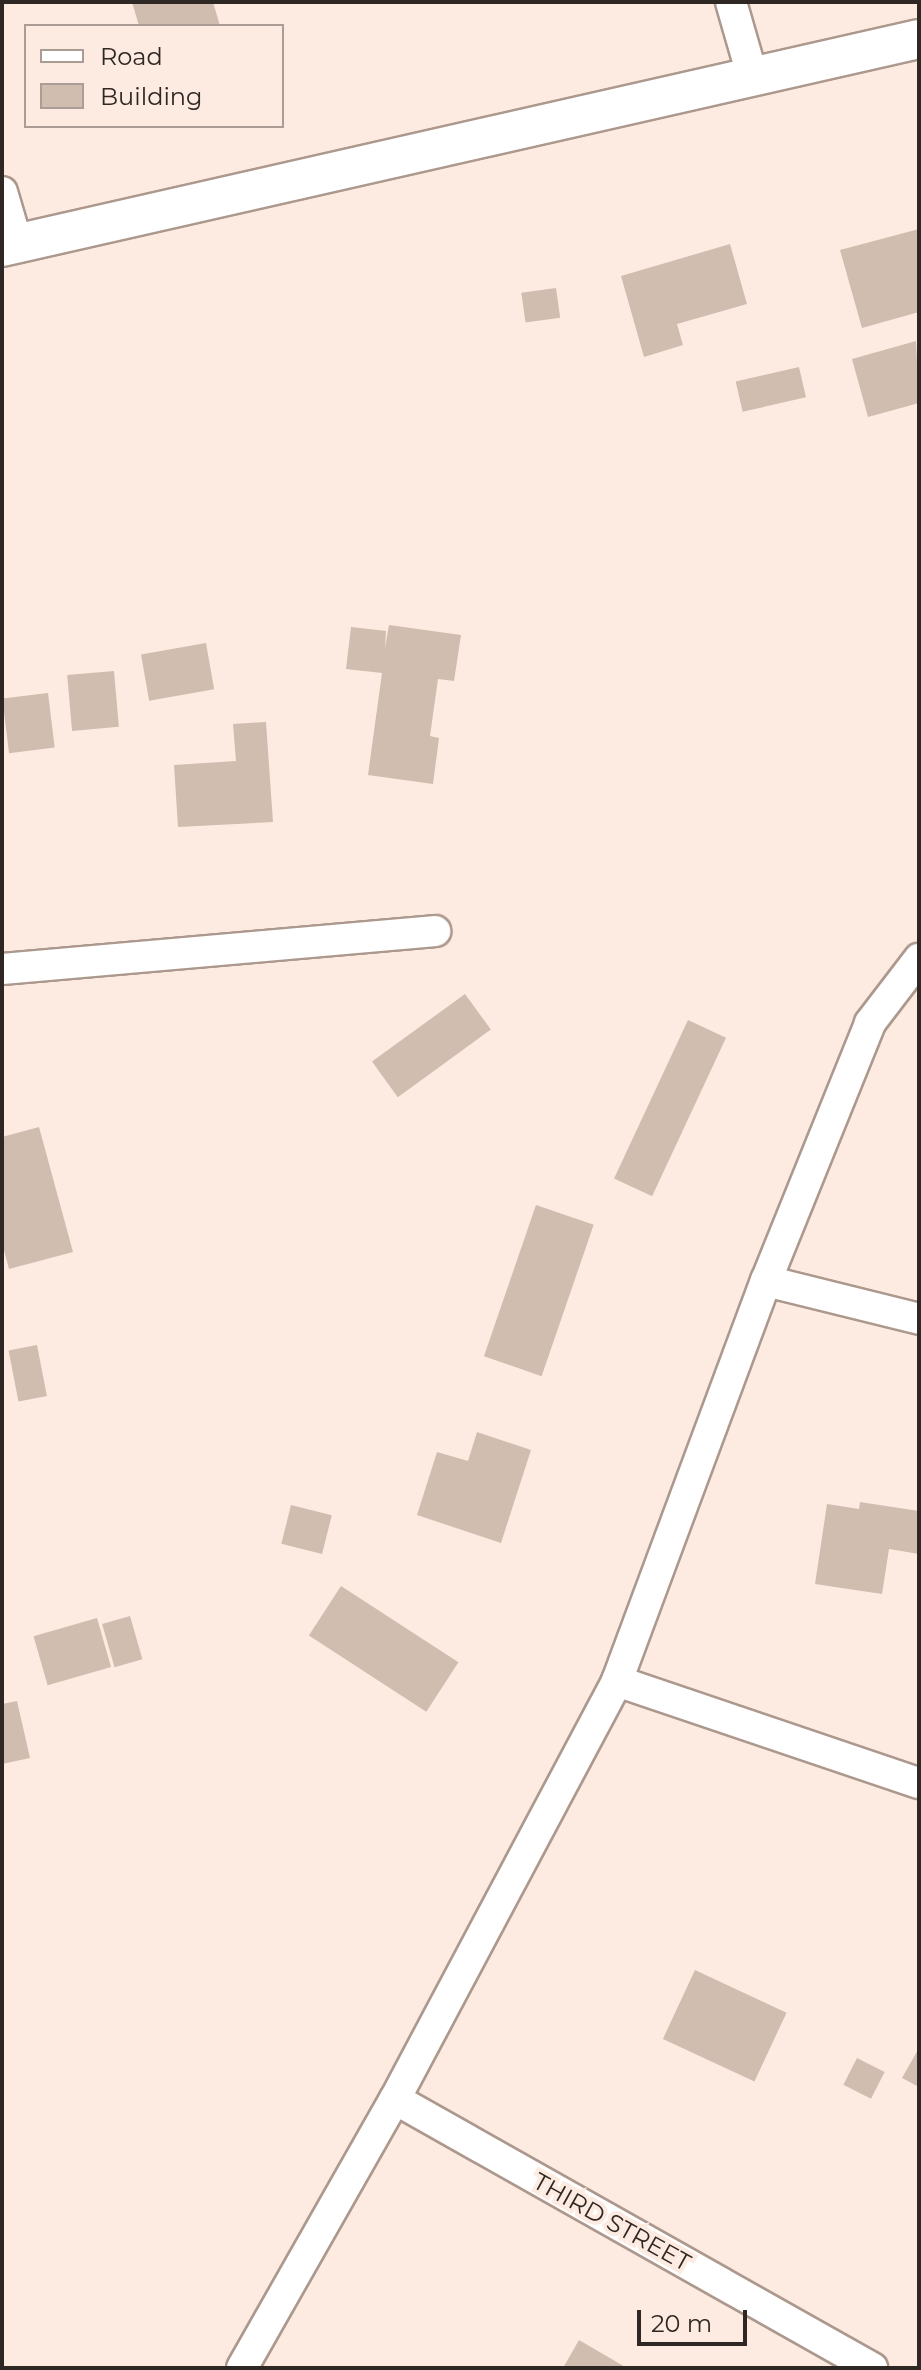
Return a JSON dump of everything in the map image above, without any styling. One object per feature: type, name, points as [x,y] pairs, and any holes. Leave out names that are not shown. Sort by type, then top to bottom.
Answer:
[{"type":"street","points":[[731,2],[753,78]]},
{"type":"street","points":[[2,192],[9,245],[919,39]]},
{"type":"street","points":[[2,969],[435,931]]},
{"type":"street","points":[[242,2368],[395,2099],[617,1681],[766,1281],[870,1023],[919,959]]},
{"type":"street","points":[[766,1281],[919,1319]]},
{"type":"street","points":[[617,1681],[919,1783]]},
{"type":"street","name":"THIRD STREET","points":[[395,2099],[872,2368]]},
{"type":"building","points":[[132,2],[213,2],[219,24],[138,24]]},
{"type":"building","points":[[919,229],[919,312],[862,328],[840,250]]},
{"type":"building","points":[[730,244],[747,304],[677,324],[683,345],[644,357],[621,276]]},
{"type":"building","points":[[556,288],[560,318],[526,323],[521,293]]},
{"type":"building","points":[[916,341],[919,403],[868,417],[852,359]]},
{"type":"building","points":[[799,367],[806,397],[743,412],[736,382]]},
{"type":"building","points":[[389,625],[461,635],[454,681],[438,679],[430,736],[439,738],[433,784],[368,775],[382,673],[346,669],[351,627],[386,631],[385,648]]},
{"type":"building","points":[[206,643],[214,689],[149,701],[141,654]]},
{"type":"building","points":[[114,671],[119,727],[72,731],[67,675]]},
{"type":"building","points":[[48,693],[55,748],[9,753],[2,699]]},
{"type":"building","points":[[266,722],[273,822],[178,827],[174,765],[236,761],[233,724]]},
{"type":"building","points":[[465,994],[491,1030],[398,1097],[372,1062]]},
{"type":"building","points":[[688,1020],[726,1038],[652,1196],[614,1179]]},
{"type":"building","points":[[39,1127],[73,1252],[9,1269],[2,1243],[2,1137]]},
{"type":"building","points":[[536,1205],[594,1225],[542,1376],[484,1356]]},
{"type":"building","points":[[37,1345],[47,1396],[18,1402],[9,1351]]},
{"type":"building","points":[[477,1432],[531,1450],[501,1543],[417,1515],[437,1452],[468,1461]]},
{"type":"building","points":[[860,1502],[919,1511],[919,1554],[889,1549],[882,1594],[815,1584],[827,1504],[859,1509]]},
{"type":"building","points":[[291,1505],[332,1515],[322,1554],[281,1544]]},
{"type":"building","points":[[341,1586],[458,1662],[426,1712],[309,1635]]},
{"type":"building","points":[[130,1616],[142,1659],[115,1667],[102,1624]]},
{"type":"building","points":[[97,1618],[111,1667],[48,1685],[34,1636]]},
{"type":"building","points":[[17,1701],[30,1758],[2,1764],[2,1704]]},
{"type":"building","points":[[695,1970],[787,2013],[754,2082],[663,2039]]},
{"type":"building","points":[[919,2048],[919,2087],[902,2078]]},
{"type":"building","points":[[857,2058],[885,2072],[871,2099],[843,2085]]},
{"type":"building","points":[[579,2340],[627,2368],[563,2368]]}]
